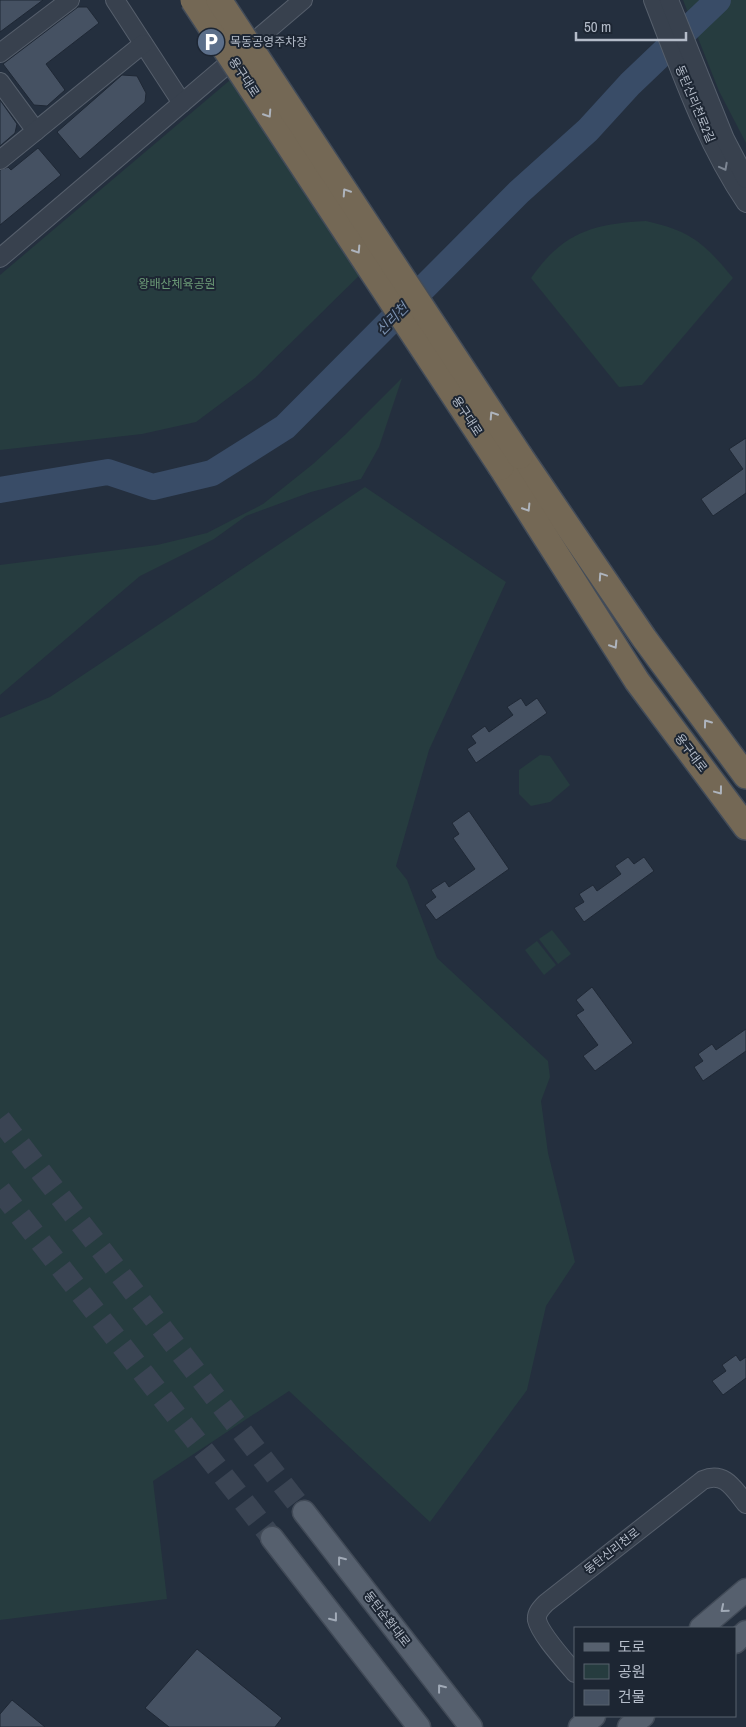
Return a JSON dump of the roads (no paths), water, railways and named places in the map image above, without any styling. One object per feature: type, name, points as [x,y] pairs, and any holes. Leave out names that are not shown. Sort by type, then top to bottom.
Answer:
[{"type":"highway","name":"용구대로","points":[[193,0],[510,462],[746,776]]},
{"type":"highway","name":"용구대로","points":[[219,0],[510,462],[637,681],[746,827]]},
{"type":"main road","name":"동탄순환대로","points":[[304,1512],[471,1727]]},
{"type":"main road","points":[[272,1538],[418,1727]]},
{"type":"main road","points":[[702,1627],[746,1590]]},
{"type":"main road","points":[[736,1641],[746,1632]]},
{"type":"main road","points":[[580,1727],[593,1717]]},
{"type":"main road","points":[[628,1727],[642,1717]]},
{"type":"street","points":[[0,53],[70,0]]},
{"type":"street","points":[[114,0],[182,103]]},
{"type":"street","points":[[0,258],[303,0]]},
{"type":"street","name":"동탄신리천로2길","points":[[653,0],[702,102],[725,139],[746,179]]},
{"type":"street","name":"동탄신리천로2길","points":[[668,0],[722,165],[746,203]]},
{"type":"street","points":[[0,160],[144,44]]},
{"type":"street","points":[[0,82],[36,131]]},
{"type":"street","name":"동탄신리천로","points":[[574,1672],[541,1630],[537,1618],[539,1610],[546,1603],[703,1480],[718,1477],[727,1481],[746,1504]]},
{"type":"waterway","name":"신리천","points":[[0,490],[108,472],[153,487],[212,473],[285,427],[519,192],[588,130],[630,84],[718,0]]},
{"type":"tunnel","points":[[0,1119],[304,1512]]},
{"type":"tunnel","points":[[0,1190],[272,1538]]},
{"type":"place","name":"목동공영주차장","points":[[211,42]]},
{"type":"park label","name":"왕배산체육공원","points":[[177,284]]}]
